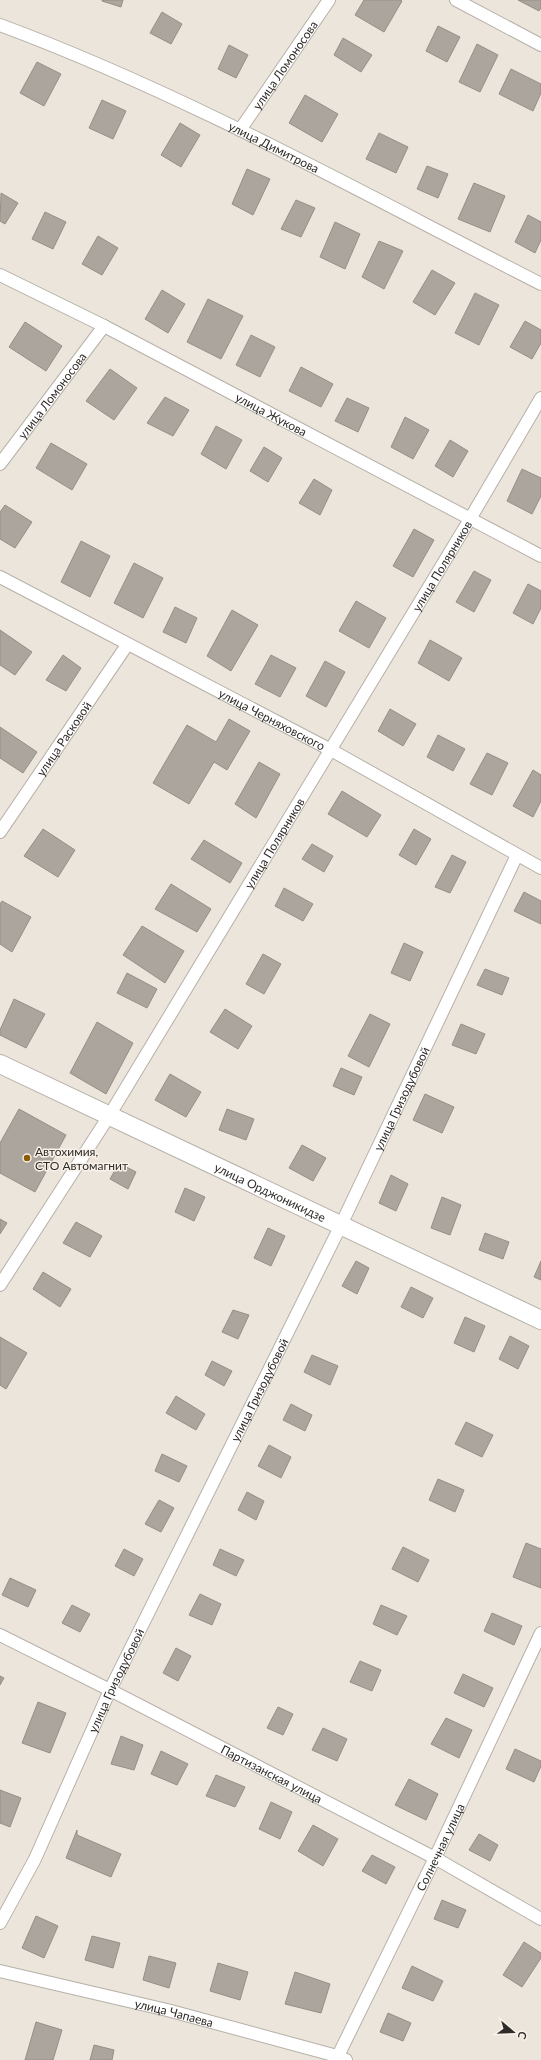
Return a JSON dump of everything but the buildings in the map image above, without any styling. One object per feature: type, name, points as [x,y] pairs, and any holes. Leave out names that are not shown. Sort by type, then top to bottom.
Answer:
[{"type":"main road","name":"улица Орджоникидзе","points":[[0,1064],[340,1227],[541,1320]]},
{"type":"street","name":"улица Ломоносова","points":[[240,130],[329,0]]},
{"type":"street","points":[[456,0],[541,45]]},
{"type":"street","name":"улица Димитрова","points":[[0,25],[62,48],[240,130],[541,284]]},
{"type":"street","name":"улица Жукова","points":[[0,275],[104,326],[541,556]]},
{"type":"street","name":"улица Ломоносова","points":[[0,464],[104,326]]},
{"type":"street","name":"улица Полярников","points":[[0,1284],[109,1116],[470,519],[541,398]]},
{"type":"street","name":"улица Черняховского","points":[[0,577],[331,750],[541,868]]},
{"type":"street","name":"улица Расковой","points":[[0,832],[128,645]]},
{"type":"street","name":"улица Гризодубовой","points":[[0,1923],[34,1860],[110,1690],[340,1227],[516,855]]},
{"type":"street","name":"Солнечная улица","points":[[340,2059],[541,1633]]},
{"type":"street","name":"Партизанская улица","points":[[0,1635],[110,1690],[434,1858],[541,1918]]},
{"type":"street","name":"улица Чапаева","points":[[0,1971],[167,2010],[340,2059]]},
{"type":"place","name":"Автохимия, СТО Автомагнит","points":[[27,1158]]}]
